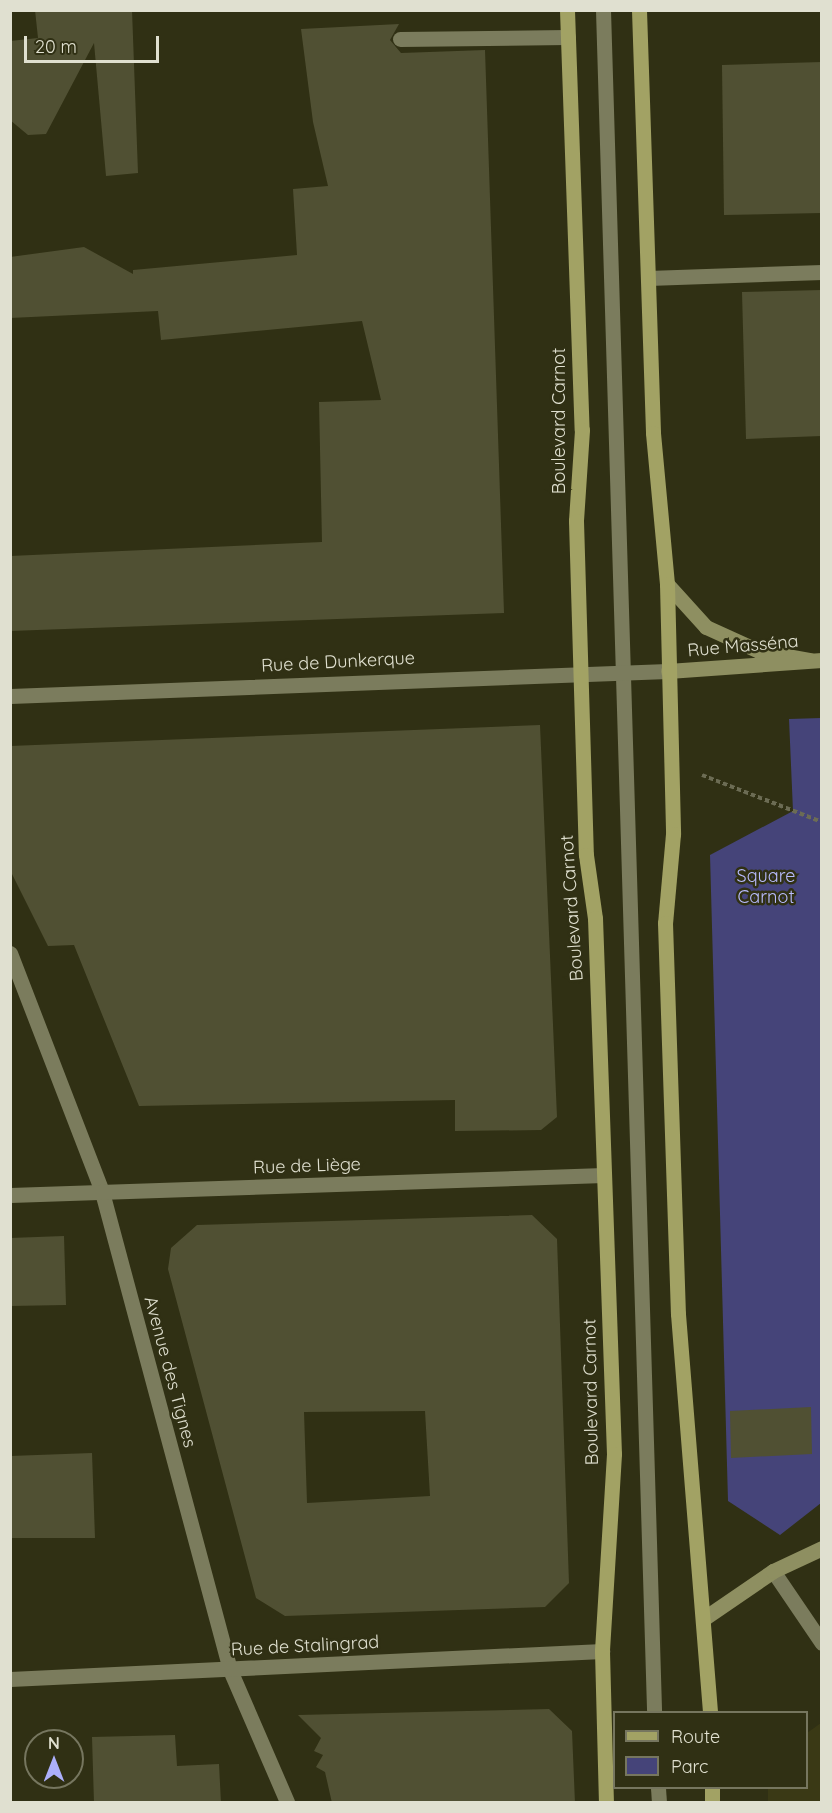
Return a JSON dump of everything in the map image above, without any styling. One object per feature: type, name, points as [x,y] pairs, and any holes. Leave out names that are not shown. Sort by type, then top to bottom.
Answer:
[{"type":"main road","name":"Boulevard Carnot","points":[[567,10],[582,430],[576,521],[614,1454],[602,1651],[606,1803]]},
{"type":"main road","points":[[639,10],[653,434],[667,584],[672,834],[665,923],[678,1314],[710,1711]]},
{"type":"main road","points":[[667,584],[706,627],[759,651],[816,660]]},
{"type":"main road","name":"Rue Masséna","points":[[668,671],[816,660]]},
{"type":"main road","points":[[703,1619],[773,1570],[822,1548]]},
{"type":"street","points":[[603,10],[626,671],[654,1711]]},
{"type":"street","points":[[400,39],[568,37]]},
{"type":"street","points":[[648,278],[822,272]]},
{"type":"street","name":"Rue de Dunkerque","points":[[10,696],[582,672],[668,671]]},
{"type":"street","name":"Avenue des Tignes","points":[[10,953],[102,1192],[230,1670],[287,1803]]},
{"type":"street","name":"Rue de Liège","points":[[10,1195],[604,1176]]},
{"type":"street","points":[[773,1570],[822,1643]]},
{"type":"street","name":"Rue de Stalingrad","points":[[10,1679],[602,1651]]},
{"type":"path","points":[[695,782],[694,771],[822,822]]},
{"type":"shaded area","points":[[821,1723],[821,1802],[768,1802],[768,1789],[808,1789],[808,1732]]},
{"type":"green space","name":"Square Carnot","points":[[821,718],[821,1503],[780,1535],[728,1501],[710,855],[793,811],[789,719]]},
{"type":"building","points":[[35,10],[132,10],[138,173],[106,176],[94,43],[46,134],[28,135],[10,120],[10,41],[38,38]]},
{"type":"building","points":[[399,24],[390,40],[401,53],[485,50],[504,613],[10,631],[10,556],[322,542],[319,402],[381,400],[362,321],[161,340],[158,311],[10,318],[10,257],[84,247],[133,274],[133,270],[297,255],[293,189],[328,186],[313,122],[301,29]]},
{"type":"building","points":[[822,62],[822,213],[724,215],[722,65]]},
{"type":"building","points":[[822,290],[822,436],[746,439],[742,292]]},
{"type":"building","points":[[540,725],[557,1117],[541,1130],[455,1131],[455,1100],[139,1106],[74,945],[48,946],[10,870],[10,746]]},
{"type":"building","points":[[532,1215],[557,1239],[569,1583],[545,1607],[285,1616],[256,1598],[168,1269],[171,1248],[197,1225]],"holes":[[[425,1411],[430,1496],[307,1503],[304,1412]]]},
{"type":"building","points":[[64,1236],[66,1305],[10,1306],[10,1238]]},
{"type":"building","points":[[811,1407],[812,1454],[731,1458],[730,1411]]},
{"type":"building","points":[[92,1453],[95,1538],[10,1538],[10,1456]]},
{"type":"building","points":[[549,1709],[572,1731],[575,1803],[332,1803],[325,1772],[316,1767],[323,1755],[314,1751],[321,1738],[298,1715]]},
{"type":"building","points":[[175,1735],[177,1766],[219,1764],[221,1803],[94,1803],[92,1737]]}]
